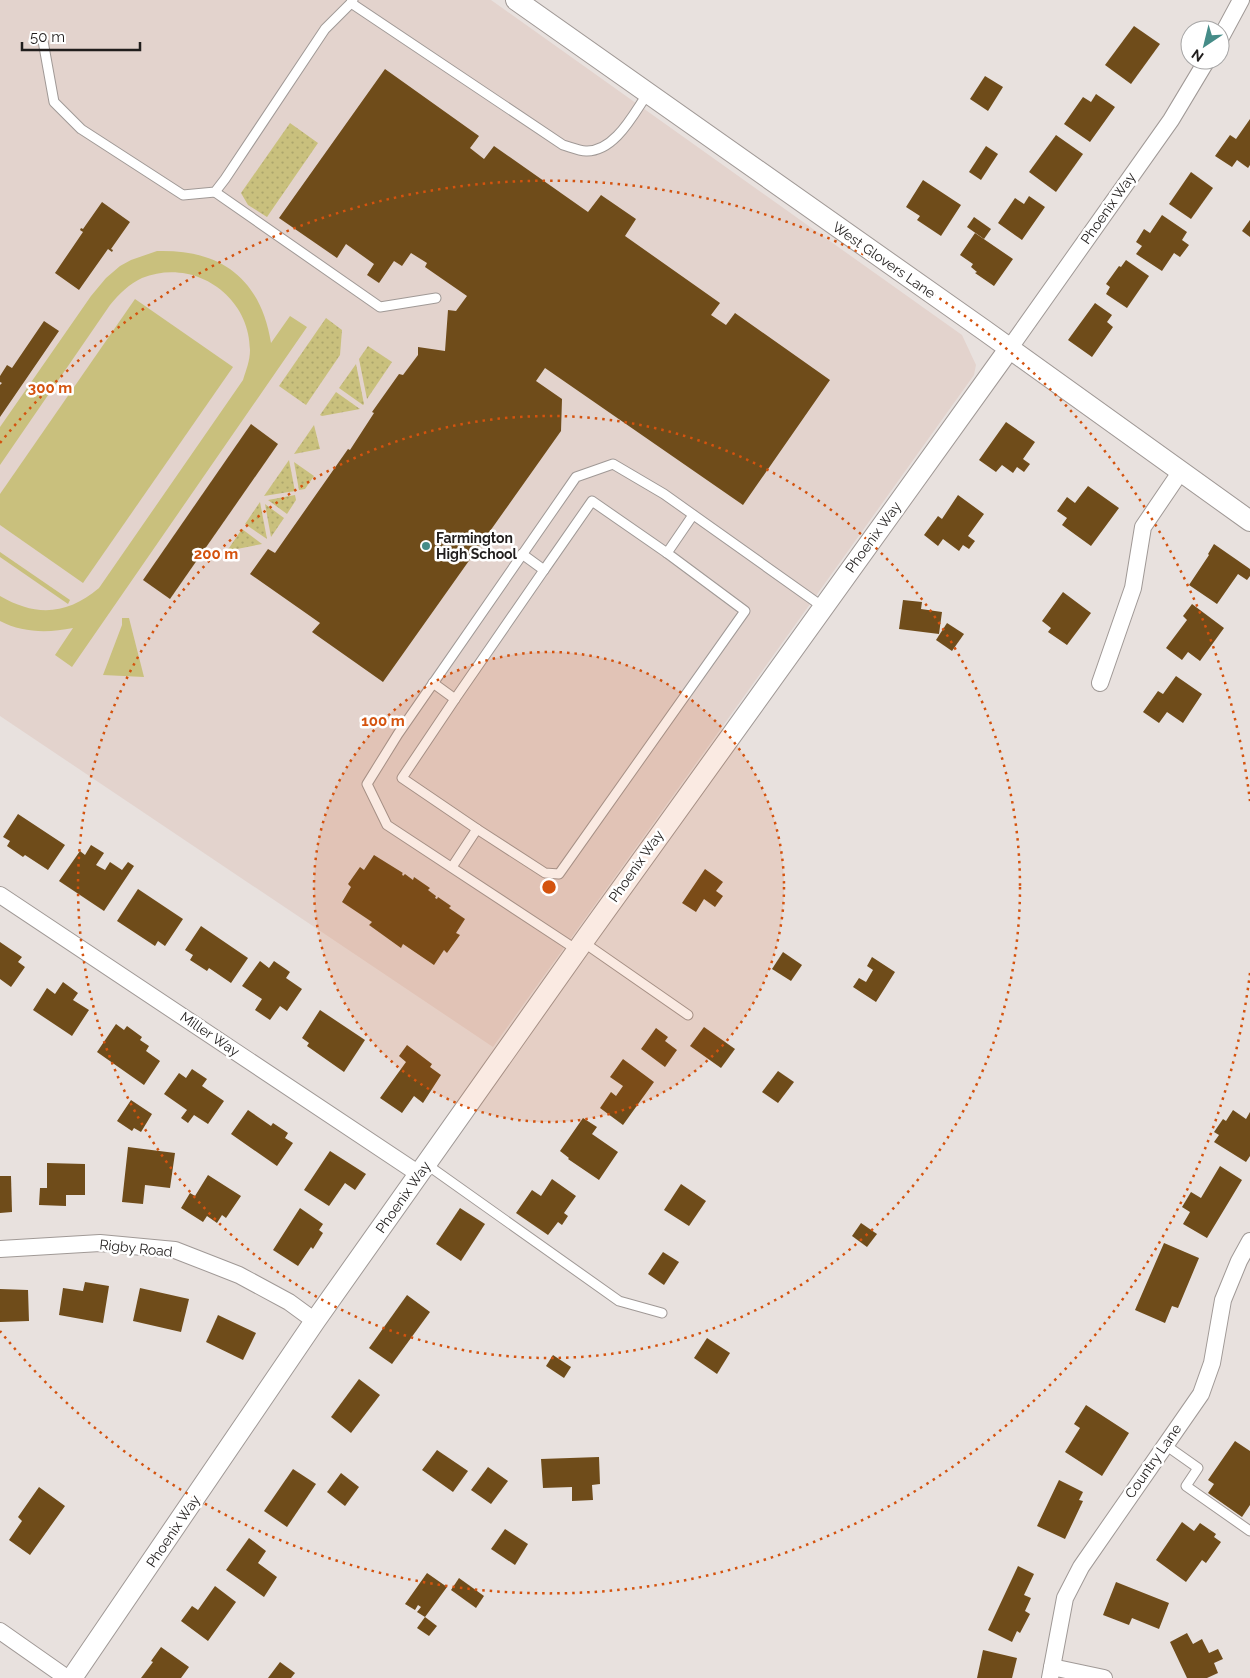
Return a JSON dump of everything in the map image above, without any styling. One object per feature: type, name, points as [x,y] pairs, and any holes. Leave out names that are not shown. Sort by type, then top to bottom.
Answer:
[{"type":"street","name":"West Glovers Lane","points":[[516,0],[1250,521]]},
{"type":"street","points":[[1230,20],[1241,0]]},
{"type":"street","name":"Phoenix Way","points":[[72,1678],[316,1321],[580,946],[1010,349],[1171,120],[1201,70]]},
{"type":"street","points":[[1100,683],[1133,588],[1143,528],[1181,471]]},
{"type":"street","name":"Miller Way","points":[[0,895],[423,1169]]},
{"type":"street","name":"Country Lane","points":[[1051,1673],[1065,1598],[1081,1567],[1164,1444],[1201,1394],[1212,1363],[1223,1300],[1239,1261],[1250,1242]]},
{"type":"street","name":"Rigby Road","points":[[0,1248],[100,1243],[175,1250],[239,1275],[289,1302],[316,1321]]},
{"type":"street","points":[[0,1631],[67,1678]]},
{"type":"street","points":[[1051,1673],[1104,1678]]},
{"type":"lane","points":[[215,192],[226,179],[325,29],[352,1],[563,146],[587,151],[602,148],[614,140],[648,94]]},
{"type":"lane","points":[[43,41],[54,102],[82,129],[183,195],[215,192],[380,307],[436,298]]},
{"type":"lane","points":[[688,1014],[452,867],[387,824],[366,784],[398,734],[576,477],[613,464],[664,494],[823,607]]},
{"type":"lane","points":[[592,501],[667,553],[746,611],[559,874],[545,873],[402,778],[592,501]]},
{"type":"lane","points":[[667,553],[693,515]]},
{"type":"lane","points":[[522,554],[544,570]]},
{"type":"lane","points":[[433,683],[455,699]]},
{"type":"lane","points":[[452,867],[477,829]]},
{"type":"lane","points":[[423,1169],[619,1301],[662,1314]]},
{"type":"lane","points":[[1164,1444],[1198,1468],[1186,1486],[1250,1531]]},
{"type":"shaded area","name":"Farmington High School","points":[[0,0],[491,0],[962,335],[976,365],[974,375],[493,1047],[0,716]]},
{"type":"shaded area","points":[[290,123],[318,143],[267,217],[248,205],[241,193]]},
{"type":"shaded area","points":[[157,251],[180,252],[200,256],[219,262],[234,272],[247,285],[258,301],[266,321],[271,343],[290,316],[307,327],[72,667],[55,655],[73,628],[36,631],[9,625],[0,621],[0,596],[26,607],[51,610],[75,604],[99,588],[243,380],[249,362],[250,350],[247,330],[240,313],[229,298],[215,286],[199,277],[180,273],[161,273],[142,278],[133,283],[110,305],[0,465],[0,427],[91,296],[106,278],[120,266],[131,260]]},
{"type":"shaded area","points":[[135,299],[233,367],[83,583],[0,525],[0,494]]},
{"type":"shaded area","points":[[326,318],[342,330],[340,355],[306,405],[279,386]]},
{"type":"shaded area","points":[[368,346],[392,362],[367,399],[359,359]]},
{"type":"shaded area","points":[[356,364],[364,404],[363,405],[339,388]]},
{"type":"shaded area","points":[[336,392],[360,409],[320,415]]},
{"type":"shaded area","points":[[314,425],[320,449],[294,454]]},
{"type":"shaded area","points":[[289,460],[295,491],[264,496]]},
{"type":"shaded area","points":[[294,462],[314,476],[305,489],[299,490]]},
{"type":"shaded area","points":[[295,495],[296,500],[287,514],[268,500]]},
{"type":"shaded area","points":[[260,502],[267,539],[245,524]]},
{"type":"shaded area","points":[[265,504],[284,518],[271,537]]},
{"type":"shaded area","points":[[242,529],[262,544],[227,551]]},
{"type":"shaded area","points":[[0,552],[70,600],[68,604],[0,557]]},
{"type":"shaded area","points":[[122,618],[129,618],[144,677],[103,675],[122,625]]},
{"type":"building","points":[[1134,26],[1160,44],[1131,84],[1105,65]]},
{"type":"building","points":[[385,69],[479,136],[470,148],[484,159],[494,146],[588,212],[601,195],[636,219],[625,236],[720,303],[711,315],[726,325],[735,313],[830,380],[743,505],[545,368],[536,381],[562,399],[561,431],[383,682],[312,632],[320,623],[250,574],[268,549],[275,553],[348,449],[350,450],[374,413],[372,412],[399,374],[403,375],[418,355],[418,347],[445,351],[448,310],[456,311],[467,296],[425,267],[427,263],[411,253],[402,266],[394,261],[379,283],[367,275],[374,264],[346,244],[337,258],[279,218]]},
{"type":"building","points":[[985,76],[1003,87],[988,111],[970,99]]},
{"type":"building","points":[[1096,94],[1115,107],[1090,142],[1064,124],[1083,97],[1091,102]]},
{"type":"building","points":[[1250,119],[1250,165],[1248,168],[1237,160],[1232,167],[1215,156],[1230,135],[1236,139]]},
{"type":"building","points":[[1056,135],[1083,154],[1056,192],[1029,172]]},
{"type":"building","points":[[986,146],[998,154],[981,180],[969,172]]},
{"type":"building","points":[[1191,172],[1213,188],[1191,219],[1169,204]]},
{"type":"building","points":[[923,180],[961,205],[941,236],[917,220],[920,216],[906,207]]},
{"type":"building","points":[[1029,196],[1045,207],[1022,240],[998,223],[1015,198],[1024,204]]},
{"type":"building","points":[[102,202],[130,222],[111,249],[113,250],[112,252],[108,249],[79,290],[55,273],[83,232],[80,230],[81,228],[83,229]]},
{"type":"building","points":[[1162,215],[1187,232],[1182,240],[1189,245],[1180,257],[1174,253],[1162,271],[1136,254],[1142,246],[1136,242],[1144,229],[1150,233]]},
{"type":"building","points":[[974,217],[991,229],[984,239],[967,227]]},
{"type":"building","points":[[1250,220],[1250,237],[1242,231]]},
{"type":"building","points":[[975,233],[1013,259],[994,286],[975,273],[977,272],[971,267],[973,264],[960,255]]},
{"type":"building","points":[[1126,260],[1149,276],[1127,308],[1106,294],[1110,287],[1106,284],[1119,266],[1121,267]]},
{"type":"building","points":[[1095,303],[1112,315],[1107,322],[1113,327],[1092,357],[1068,340]]},
{"type":"building","points":[[44,321],[59,331],[0,417],[0,385],[2,383],[0,382],[0,376],[7,365],[12,368]]},
{"type":"building","points":[[1006,422],[1035,442],[1023,459],[1030,464],[1024,472],[1017,467],[1013,473],[1002,465],[996,472],[979,460]]},
{"type":"building","points":[[251,424],[278,444],[170,599],[143,580]]},
{"type":"building","points":[[1088,486],[1119,508],[1091,546],[1062,525],[1067,518],[1057,511],[1067,497],[1075,503]]},
{"type":"building","points":[[958,495],[984,514],[968,536],[975,541],[969,549],[963,545],[959,551],[943,539],[938,546],[924,535],[938,516],[942,519]]},
{"type":"building","points":[[1214,544],[1250,569],[1250,576],[1247,580],[1238,574],[1217,604],[1189,585]]},
{"type":"building","points":[[1063,592],[1091,613],[1067,645],[1048,632],[1051,628],[1042,621]]},
{"type":"building","points":[[903,600],[922,602],[921,609],[942,612],[939,634],[899,629]]},
{"type":"building","points":[[1192,604],[1224,628],[1200,661],[1188,652],[1182,660],[1166,648],[1187,620],[1183,616]]},
{"type":"building","points":[[947,623],[964,634],[952,651],[936,640]]},
{"type":"building","points":[[1176,676],[1202,694],[1183,723],[1167,712],[1159,723],[1143,712],[1158,691],[1163,694]]},
{"type":"building","points":[[18,814],[65,845],[48,870],[7,846],[10,841],[3,837]]},
{"type":"building","points":[[91,845],[104,853],[96,865],[105,870],[110,862],[122,870],[128,862],[134,866],[104,911],[59,881],[80,851],[85,855]]},
{"type":"building","points":[[374,855],[403,873],[403,876],[405,874],[413,880],[414,877],[430,888],[428,890],[436,896],[435,898],[437,899],[438,897],[451,906],[449,908],[465,919],[456,933],[460,935],[447,953],[444,950],[434,965],[403,944],[401,948],[369,925],[372,922],[342,902],[351,887],[348,884],[360,867],[364,870]]},
{"type":"building","points":[[705,869],[723,882],[716,891],[723,896],[715,907],[704,899],[696,912],[682,903]]},
{"type":"building","points":[[138,889],[183,919],[165,946],[158,941],[155,946],[117,921]]},
{"type":"building","points":[[201,926],[248,958],[231,983],[209,968],[207,971],[190,960],[193,955],[185,950]]},
{"type":"building","points":[[0,942],[22,957],[18,962],[25,967],[11,987],[0,979]]},
{"type":"building","points":[[783,952],[802,965],[791,981],[772,969]]},
{"type":"building","points":[[872,957],[895,972],[876,1002],[853,987],[859,978],[866,982],[873,970],[867,966]]},
{"type":"building","points":[[260,961],[269,968],[274,961],[290,972],[286,978],[302,989],[287,1011],[280,1006],[270,1020],[255,1010],[262,999],[242,986]]},
{"type":"building","points":[[63,982],[78,993],[73,1000],[89,1010],[72,1036],[33,1010],[47,988],[55,994]]},
{"type":"building","points":[[320,1010],[365,1040],[344,1072],[307,1046],[309,1043],[302,1038]]},
{"type":"building","points":[[116,1024],[124,1030],[127,1026],[142,1037],[140,1040],[149,1046],[146,1051],[160,1061],[144,1085],[97,1052]]},
{"type":"building","points":[[704,1027],[735,1049],[721,1068],[690,1046]]},
{"type":"building","points":[[656,1028],[668,1037],[665,1041],[677,1050],[665,1067],[641,1049]]},
{"type":"building","points":[[407,1045],[432,1064],[430,1067],[441,1075],[423,1103],[414,1096],[402,1113],[380,1098],[406,1062],[399,1056]]},
{"type":"building","points":[[623,1059],[654,1082],[623,1125],[600,1108],[611,1092],[616,1096],[623,1086],[610,1077]]},
{"type":"building","points":[[192,1069],[207,1079],[202,1086],[224,1101],[208,1124],[194,1115],[188,1123],[181,1118],[187,1110],[164,1094],[179,1073],[186,1078]]},
{"type":"building","points":[[778,1071],[794,1082],[778,1103],[762,1092]]},
{"type":"building","points":[[131,1100],[152,1114],[141,1132],[134,1128],[132,1131],[117,1121]]},
{"type":"building","points":[[248,1110],[271,1126],[273,1123],[288,1133],[285,1138],[293,1143],[277,1166],[231,1134]]},
{"type":"building","points":[[1233,1110],[1246,1119],[1250,1112],[1250,1156],[1246,1162],[1214,1142],[1219,1135],[1214,1132],[1223,1119],[1226,1121]]},
{"type":"building","points":[[583,1118],[597,1127],[592,1134],[618,1152],[599,1180],[568,1159],[560,1151]]},
{"type":"building","points":[[128,1147],[175,1153],[170,1188],[145,1185],[143,1204],[122,1202]]},
{"type":"building","points":[[330,1151],[366,1174],[355,1190],[345,1183],[329,1206],[304,1190]]},
{"type":"building","points":[[47,1163],[85,1164],[85,1195],[66,1195],[66,1206],[39,1205],[40,1188],[47,1188]]},
{"type":"building","points":[[1220,1166],[1242,1180],[1207,1238],[1183,1224],[1190,1212],[1182,1207],[1191,1192],[1201,1198]]},
{"type":"building","points":[[208,1175],[241,1196],[226,1218],[222,1215],[217,1223],[207,1216],[203,1222],[181,1208],[190,1193],[195,1196]]},
{"type":"building","points":[[0,1176],[11,1176],[12,1212],[0,1213]]},
{"type":"building","points":[[552,1179],[576,1196],[564,1213],[568,1216],[562,1225],[558,1222],[548,1235],[516,1213],[532,1190],[541,1196]]},
{"type":"building","points":[[681,1184],[706,1201],[689,1226],[664,1210]]},
{"type":"building","points":[[300,1208],[323,1224],[319,1230],[323,1233],[313,1249],[311,1247],[298,1266],[273,1250]]},
{"type":"building","points":[[460,1208],[485,1224],[461,1261],[436,1244]]},
{"type":"building","points":[[861,1223],[877,1234],[867,1247],[852,1236]]},
{"type":"building","points":[[1164,1243],[1199,1258],[1178,1308],[1172,1306],[1165,1323],[1135,1310]]},
{"type":"building","points":[[663,1252],[679,1262],[664,1285],[648,1274]]},
{"type":"building","points":[[85,1282],[109,1286],[103,1323],[59,1315],[63,1288],[83,1291]]},
{"type":"building","points":[[140,1288],[189,1299],[181,1332],[133,1321]]},
{"type":"building","points":[[0,1289],[28,1290],[29,1321],[0,1322]]},
{"type":"building","points":[[407,1295],[430,1312],[392,1364],[369,1348]]},
{"type":"building","points":[[218,1315],[256,1333],[243,1360],[206,1342]]},
{"type":"building","points":[[707,1338],[730,1353],[717,1374],[694,1358]]},
{"type":"building","points":[[553,1355],[571,1367],[564,1378],[546,1366]]},
{"type":"building","points":[[359,1379],[380,1395],[351,1433],[331,1417]]},
{"type":"building","points":[[1086,1405],[1129,1433],[1102,1476],[1065,1452],[1080,1428],[1074,1424]]},
{"type":"building","points":[[1235,1441],[1250,1451],[1250,1505],[1242,1517],[1208,1493],[1214,1484],[1208,1480]]},
{"type":"building","points":[[437,1450],[468,1471],[453,1492],[422,1470]]},
{"type":"building","points":[[599,1457],[600,1484],[592,1485],[593,1500],[572,1501],[572,1487],[543,1488],[541,1459]]},
{"type":"building","points":[[488,1467],[508,1481],[491,1504],[471,1490]]},
{"type":"building","points":[[293,1469],[316,1484],[287,1527],[264,1511]]},
{"type":"building","points":[[341,1473],[359,1487],[345,1506],[327,1492]]},
{"type":"building","points":[[1059,1480],[1083,1492],[1079,1500],[1083,1501],[1065,1539],[1037,1526]]},
{"type":"building","points":[[39,1487],[65,1506],[30,1555],[9,1540],[22,1521],[18,1517]]},
{"type":"building","points":[[1182,1522],[1194,1531],[1200,1523],[1216,1534],[1214,1537],[1221,1542],[1206,1563],[1202,1560],[1186,1582],[1156,1560]]},
{"type":"building","points":[[505,1529],[528,1544],[515,1565],[491,1549]]},
{"type":"building","points":[[249,1538],[266,1551],[258,1563],[277,1577],[264,1597],[226,1570]]},
{"type":"building","points":[[1018,1566],[1034,1574],[1024,1595],[1031,1598],[1025,1611],[1030,1614],[1020,1633],[1017,1631],[1012,1642],[988,1630]]},
{"type":"building","points":[[427,1573],[447,1587],[425,1617],[417,1612],[421,1607],[418,1605],[415,1610],[405,1604]]},
{"type":"building","points":[[459,1578],[484,1596],[476,1608],[451,1590]]},
{"type":"building","points":[[1116,1582],[1169,1603],[1159,1629],[1132,1618],[1129,1625],[1103,1615]]},
{"type":"building","points":[[215,1586],[236,1602],[208,1641],[181,1621],[192,1606],[198,1610]]},
{"type":"building","points":[[425,1617],[437,1626],[429,1636],[417,1628]]},
{"type":"building","points":[[1187,1633],[1193,1644],[1202,1639],[1209,1653],[1218,1649],[1223,1659],[1214,1663],[1218,1673],[1207,1678],[1187,1678],[1170,1642]]},
{"type":"building","points":[[161,1647],[189,1667],[181,1678],[141,1678],[153,1662],[151,1661]]},
{"type":"building","points":[[983,1650],[1017,1658],[1012,1678],[977,1678]]},
{"type":"building","points":[[280,1662],[295,1673],[291,1678],[268,1678]]},
{"type":"place","name":"Farmington High School","points":[[426,546]]}]
